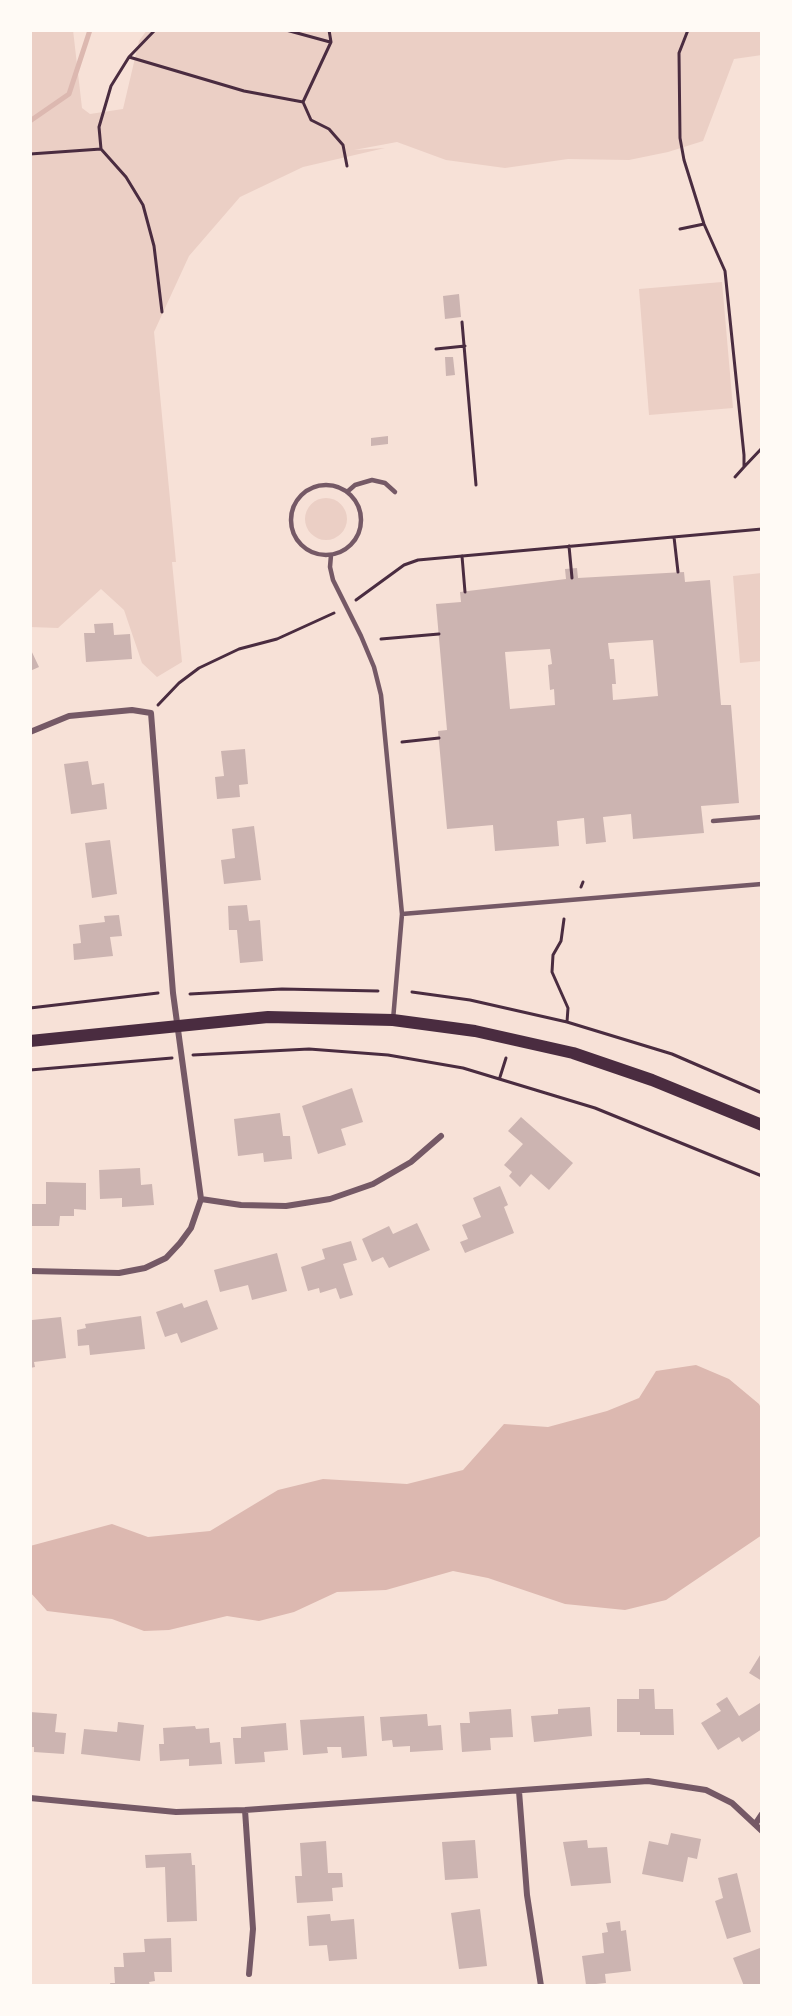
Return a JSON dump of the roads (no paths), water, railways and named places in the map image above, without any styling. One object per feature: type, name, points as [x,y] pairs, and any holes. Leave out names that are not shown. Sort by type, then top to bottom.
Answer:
[{"type":"main road","points":[[30,1041],[178,1024],[298,1016],[393,1020],[484,1033],[573,1053],[670,1086],[762,1125]]},
{"type":"street","points":[[30,732],[69,716],[132,710],[151,713],[173,993],[184,1057],[201,1199],[191,1228],[180,1243],[166,1258],[145,1268],[119,1273],[30,1271]]},
{"type":"street","points":[[201,1199],[241,1205],[286,1206],[330,1199],[373,1184],[411,1162],[441,1136]]},
{"type":"street","points":[[30,1798],[133,1810],[245,1810],[648,1781],[675,1783],[706,1790],[732,1803],[762,1831]]},
{"type":"street","points":[[519,1791],[527,1895],[541,1986]]},
{"type":"street","points":[[245,1810],[253,1929],[249,1974]]},
{"type":"street","points":[[756,1823],[762,1814]]},
{"type":"lane","points":[[347,492],[355,485],[372,480],[386,483],[395,492]]},
{"type":"lane","points":[[320,485],[333,485],[347,492],[359,508],[361,520],[359,533],[343,551],[331,555],[307,550],[298,542],[291,525],[293,507],[299,496],[320,485]]},
{"type":"lane","points":[[331,555],[330,567],[333,580],[362,636],[374,667],[381,695],[402,914],[393,1020]]},
{"type":"lane","points":[[713,821],[762,817]]},
{"type":"lane","points":[[402,914],[762,884]]},
{"type":"waterway","points":[[30,121],[69,94],[90,30]]}]
